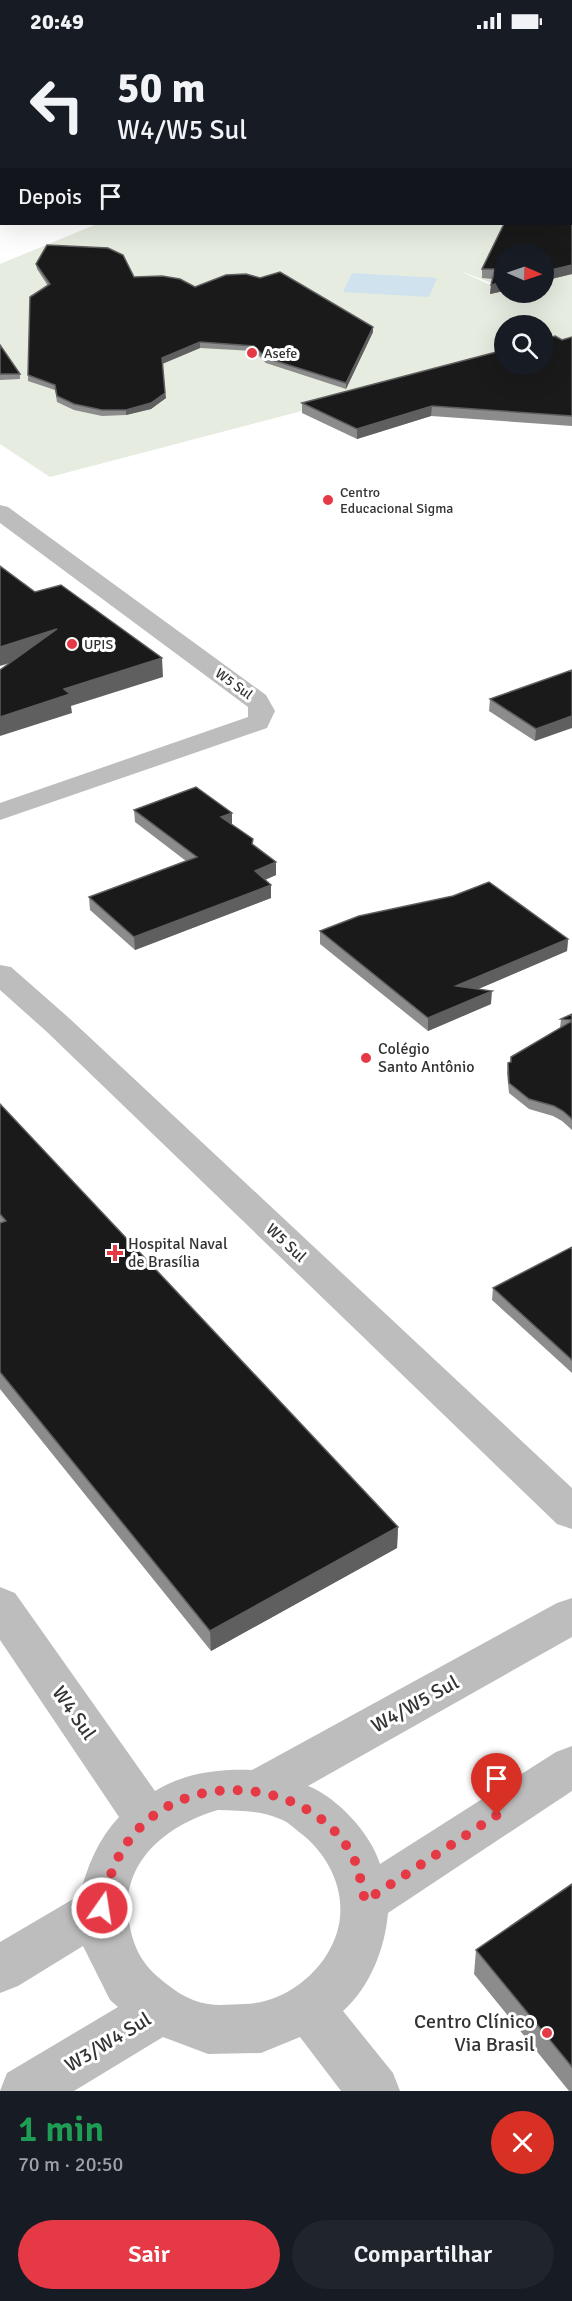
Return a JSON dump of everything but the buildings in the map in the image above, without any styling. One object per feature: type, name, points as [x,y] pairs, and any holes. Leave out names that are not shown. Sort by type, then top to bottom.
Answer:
[{"type":"main road","name":"W5 Sul","points":[[0,512],[257,701],[263,707],[263,714],[258,722],[0,812]]},
{"type":"main road","name":"W5 Sul","points":[[0,974],[566,1503]]},
{"type":"main road","name":"W4 Sul","points":[[0,1605],[148,1820]]},
{"type":"main road","name":"W4/W5 Sul","points":[[257,1791],[572,1616]]},
{"type":"main road","points":[[365,1901],[572,1766]]},
{"type":"main road","points":[[218,1790],[257,1791],[297,1803],[331,1828],[355,1861],[365,1901],[363,1931],[352,1960],[334,1986],[309,2008],[261,2028],[208,2029],[159,2011],[128,1983],[108,1947],[102,1908],[109,1875],[124,1845],[148,1820],[181,1800],[218,1790]]},
{"type":"main road","points":[[0,1969],[102,1908]]},
{"type":"main road","points":[[309,2008],[374,2091]]},
{"type":"main road","name":"W3/W4 Sul","points":[[26,2091],[159,2011]]},
{"type":"shaded area","name":"Asefe","points":[[95,225],[572,225],[572,340],[554,345],[554,315],[494,315],[494,361],[50,477],[0,444],[0,264]]},
{"type":"water","points":[[352,273],[437,278],[429,297],[343,292]]},
{"type":"place","name":"Asefe","points":[[252,353]]},
{"type":"place","name":"Centro Educacional Sigma","points":[[328,500]]},
{"type":"place","name":"UPIS","points":[[72,644]]},
{"type":"place","name":"Colégio Santo Antônio","points":[[366,1058]]},
{"type":"place","name":"Hospital Naval de Brasília","points":[[115,1253]]},
{"type":"place","name":"Centro Clínico Via Brasil","points":[[547,2033]]},
{"type":"route","points":[[102,1908],[109,1875],[124,1845],[148,1820],[181,1800],[218,1790],[257,1791],[297,1803],[331,1828],[355,1861],[365,1901],[497,1815]]}]
